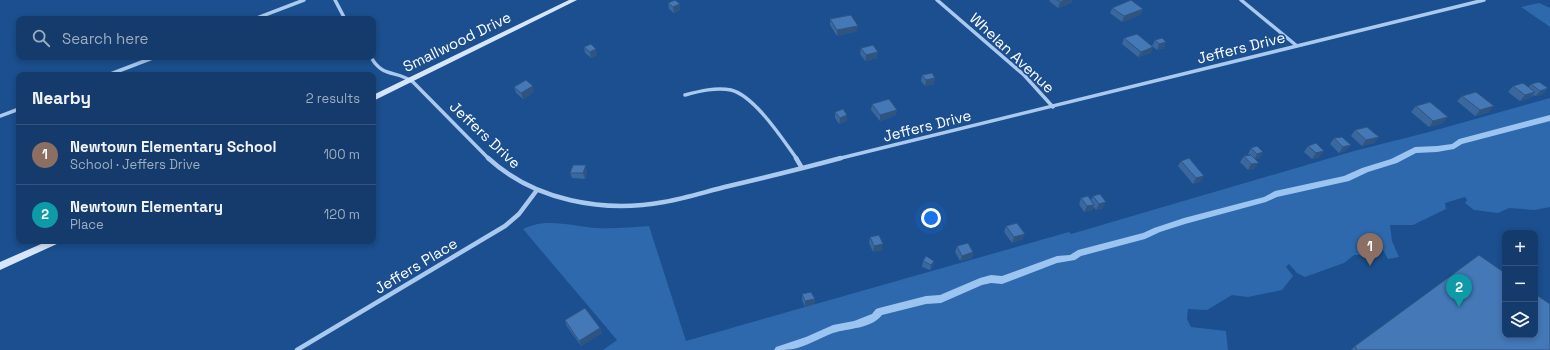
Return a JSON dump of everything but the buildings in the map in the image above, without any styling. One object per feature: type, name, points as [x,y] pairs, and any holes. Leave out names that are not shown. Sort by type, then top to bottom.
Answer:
[{"type":"street","points":[[262,16],[304,0]]},
{"type":"street","points":[[335,0],[343,16]]},
{"type":"street","name":"Smallwood Drive","points":[[376,97],[411,81],[574,0]]},
{"type":"street","name":"Whelan Avenue","points":[[937,0],[1024,75],[1053,107]]},
{"type":"street","points":[[1242,0],[1297,46]]},
{"type":"street","name":"Jeffers Drive","points":[[411,81],[494,164],[513,178],[537,190],[584,204],[619,206],[646,205],[664,202],[1053,107],[1484,0]]},
{"type":"street","points":[[116,72],[147,60]]},
{"type":"street","points":[[373,60],[380,70],[411,81]]},
{"type":"street","points":[[685,95],[704,90],[726,90],[743,96],[789,147],[802,168]]},
{"type":"street","points":[[0,116],[16,110]]},
{"type":"street","name":"Jeffers Place","points":[[297,350],[505,226],[519,214],[537,190]]},
{"type":"street","points":[[0,266],[49,244]]},
{"type":"shaded area","points":[[1539,3],[1550,8],[1550,27],[1521,7]]},
{"type":"shaded area","points":[[1550,98],[1550,207],[1534,210],[1509,208],[1498,213],[1474,210],[1465,203],[1467,200],[1465,197],[1445,203],[1446,209],[1413,225],[1390,225],[1392,241],[1399,257],[1388,259],[1381,246],[1374,246],[1378,255],[1354,255],[1344,263],[1305,277],[1297,273],[1289,264],[1286,267],[1293,276],[1282,290],[1248,297],[1232,295],[1207,310],[1188,309],[1187,319],[1191,327],[1226,331],[1228,350],[603,350],[617,340],[523,229],[532,225],[550,223],[603,228],[649,226],[686,341],[1069,232],[1071,234],[1354,151],[1429,132]]},
{"type":"waterway","points":[[779,350],[809,340],[833,329],[855,325],[875,317],[879,312],[926,300],[941,299],[980,282],[991,279],[1002,280],[1057,260],[1072,258],[1078,253],[1145,236],[1157,230],[1184,221],[1266,199],[1275,194],[1346,179],[1365,170],[1394,161],[1415,150],[1437,149],[1454,146],[1459,142],[1550,118]]},
{"type":"place","name":"Newtown Elementary School","points":[[1370,266]]},
{"type":"place","name":"Newtown Elementary","points":[[1459,307]]}]
